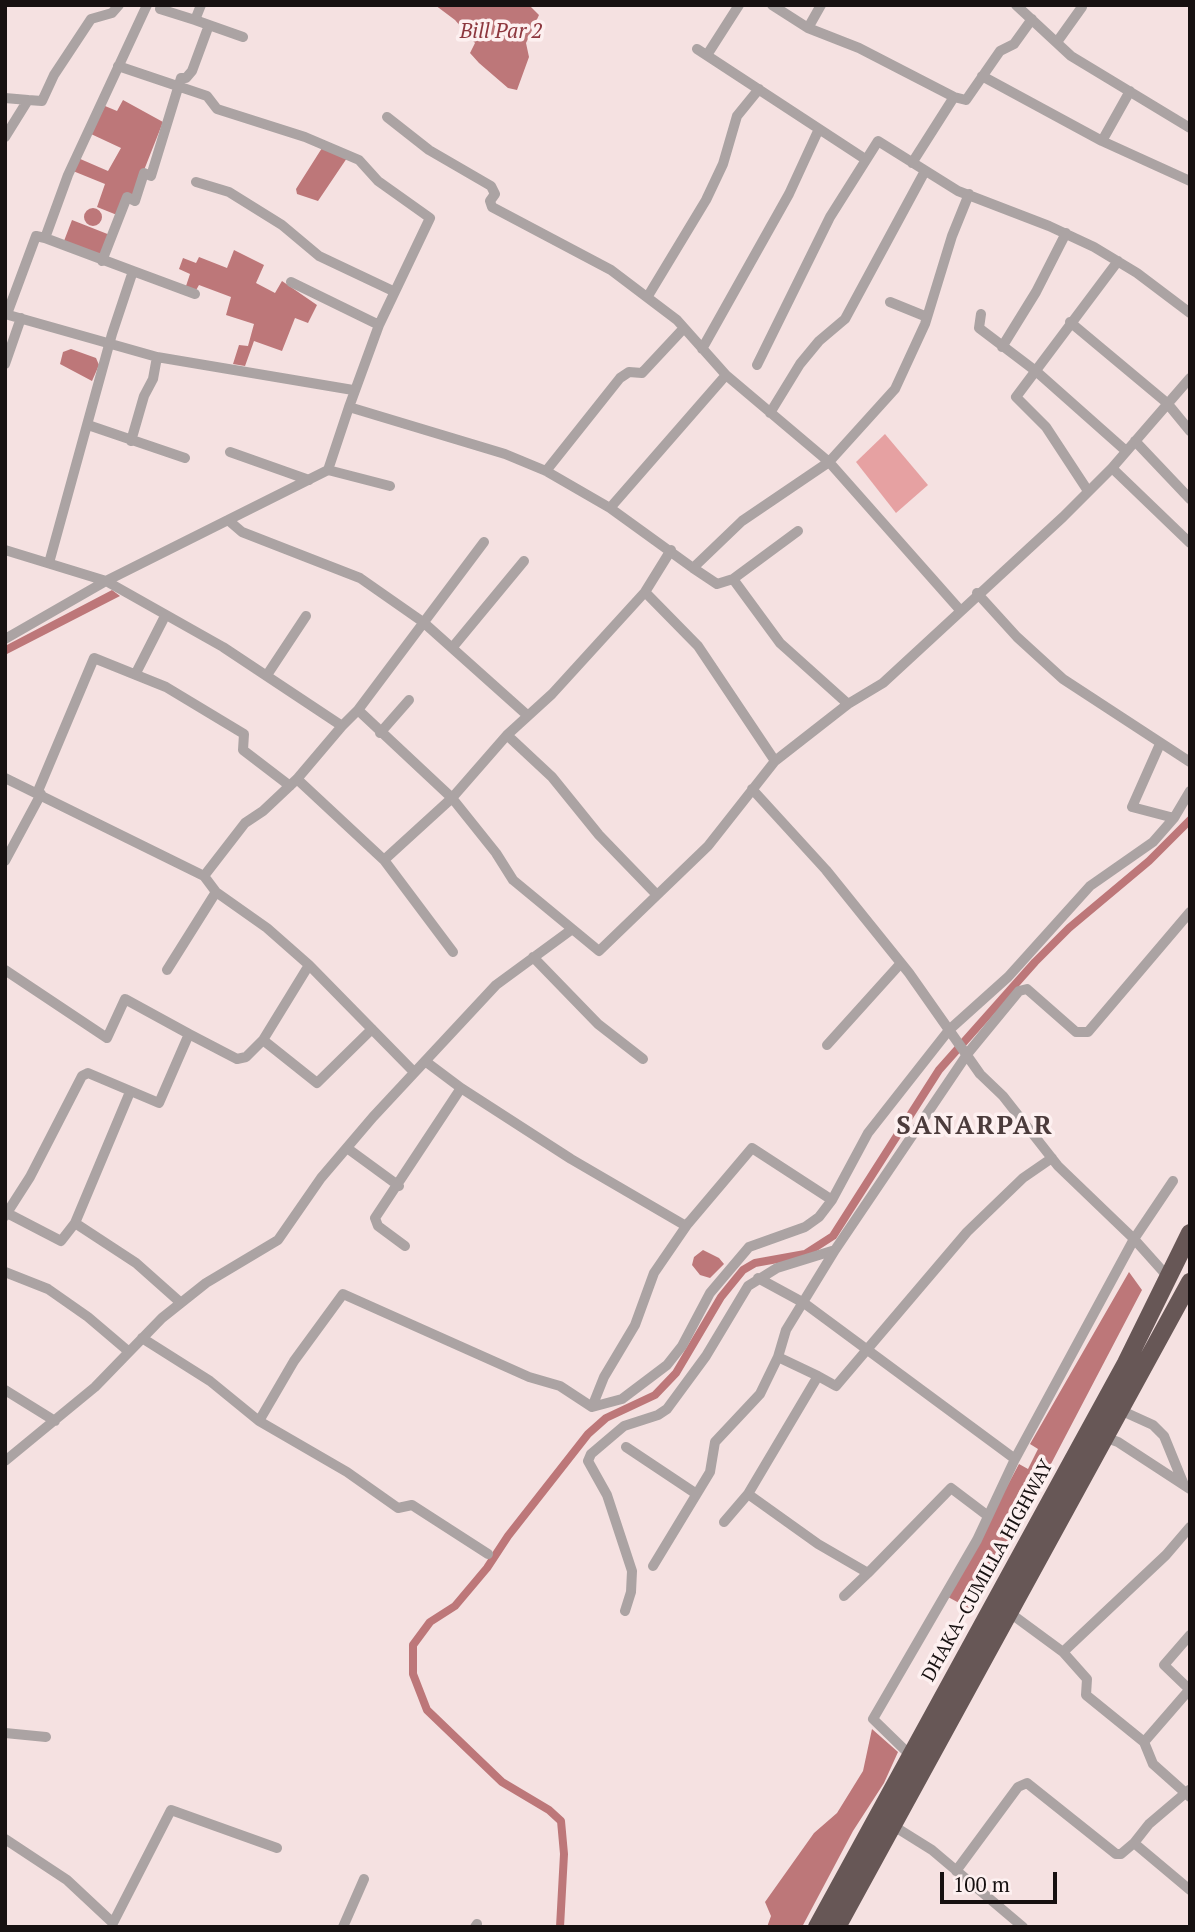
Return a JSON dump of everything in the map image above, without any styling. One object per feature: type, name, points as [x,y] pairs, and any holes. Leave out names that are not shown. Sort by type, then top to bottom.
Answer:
[{"type":"highway","name":"DHAKA–CUMILLA HIGHWAY","points":[[817,1927],[1052,1501],[1190,1233]]},
{"type":"highway","name":"DHAKA–CUMILLA HIGHWAY","points":[[837,1927],[1104,1437],[1187,1294]]},
{"type":"street","points":[[5,98],[42,101],[54,75],[91,19],[112,13],[119,5]]},
{"type":"street","points":[[45,238],[68,175],[148,5]]},
{"type":"street","points":[[162,5],[160,9],[243,37]]},
{"type":"street","points":[[195,20],[201,5]]},
{"type":"street","points":[[739,5],[702,52],[818,131],[866,159]]},
{"type":"street","points":[[772,5],[808,28],[859,48],[954,97],[966,100],[1000,51],[1014,44],[1032,19]]},
{"type":"street","points":[[808,28],[821,5]]},
{"type":"street","points":[[1016,5],[1072,56],[1190,128]]},
{"type":"street","points":[[1057,43],[1082,7]]},
{"type":"street","points":[[102,261],[127,197],[135,201],[144,173],[151,176],[181,78],[186,78],[192,71],[209,25]]},
{"type":"street","points":[[118,66],[206,96],[217,109],[290,132],[359,160],[378,181],[430,218],[379,325],[353,390],[328,470]]},
{"type":"street","points":[[982,76],[1102,141],[1190,181]]},
{"type":"street","points":[[648,296],[706,200],[723,164],[737,116],[759,89]]},
{"type":"street","points":[[1102,141],[1130,91]]},
{"type":"street","points":[[912,163],[954,97]]},
{"type":"street","points":[[5,136],[28,100]]},
{"type":"street","points":[[387,117],[429,150],[491,186],[495,194],[490,201],[492,206],[611,270],[648,296],[684,328],[726,375],[828,462],[960,610]]},
{"type":"street","points":[[702,349],[789,194],[818,131]]},
{"type":"street","points":[[757,365],[830,217],[878,141],[958,191],[1066,233],[1118,261],[1190,313]]},
{"type":"street","points":[[770,413],[800,364],[819,341],[845,319],[925,171]]},
{"type":"street","points":[[196,181],[229,192],[282,225],[319,256],[393,291]]},
{"type":"street","points":[[693,568],[742,521],[828,462],[895,389],[927,317],[952,236],[969,194]]},
{"type":"street","points":[[1002,347],[1036,292],[1066,233]]},
{"type":"street","points":[[195,294],[36,236],[6,314],[157,358],[353,390]]},
{"type":"street","points":[[1088,491],[1046,427],[1016,397],[1118,261]]},
{"type":"street","points":[[49,563],[133,271]]},
{"type":"street","points":[[291,282],[379,325]]},
{"type":"street","points":[[890,302],[927,317]]},
{"type":"street","points":[[981,314],[979,328],[1037,372],[1126,450]]},
{"type":"street","points":[[5,364],[21,318]]},
{"type":"street","points":[[1070,322],[1167,403],[1190,431]]},
{"type":"street","points":[[546,471],[620,378],[629,372],[642,373],[684,328]]},
{"type":"street","points":[[131,440],[144,396],[150,388],[157,358]]},
{"type":"street","points":[[610,508],[726,375]]},
{"type":"street","points":[[358,710],[452,798],[496,853],[513,880],[599,951],[708,845],[775,761],[848,704],[883,683],[1112,468],[1190,378]]},
{"type":"street","points":[[349,407],[505,454],[546,471],[610,508],[717,584],[733,579],[798,531]]},
{"type":"street","points":[[88,425],[185,458]]},
{"type":"street","points":[[1135,441],[1190,499]]},
{"type":"street","points":[[230,452],[309,480]]},
{"type":"street","points":[[1112,468],[1190,543]]},
{"type":"street","points":[[5,639],[106,581],[328,470],[390,486]]},
{"type":"street","points":[[228,520],[242,532],[360,578],[423,622],[527,715]]},
{"type":"street","points":[[204,876],[245,822],[263,811],[293,783],[358,710],[484,542]]},
{"type":"street","points":[[5,550],[106,581],[267,675],[342,726]]},
{"type":"street","points":[[384,860],[452,798],[507,735],[552,694],[645,592],[671,550]]},
{"type":"street","points":[[452,648],[524,561]]},
{"type":"street","points":[[733,579],[780,643],[848,704]]},
{"type":"street","points":[[645,592],[698,646],[775,761]]},
{"type":"street","points":[[977,593],[1017,637],[1063,679],[1190,762]]},
{"type":"street","points":[[136,673],[165,616]]},
{"type":"street","points":[[267,675],[306,616]]},
{"type":"street","points":[[5,861],[39,793],[92,660],[136,673],[244,734],[243,750],[293,783],[384,860],[453,951]]},
{"type":"street","points":[[380,733],[409,700]]},
{"type":"street","points":[[507,735],[552,777],[599,835],[657,895]]},
{"type":"street","points":[[1160,744],[1132,807],[1174,818]]},
{"type":"street","points":[[5,778],[204,876],[216,892],[267,928],[309,965],[414,1072]]},
{"type":"street","points":[[752,789],[818,861],[901,963],[981,1074],[1003,1096],[1052,1158],[1074,1183],[1134,1239],[1168,1277]]},
{"type":"street","points":[[259,1421],[293,1361],[343,1294],[453,1340],[529,1377],[560,1386],[592,1407],[622,1399],[667,1365],[682,1346],[710,1293],[749,1247],[806,1227],[819,1217],[832,1200],[868,1133],[949,1030],[1008,976],[1090,886],[1153,842],[1174,818],[1190,791]]},
{"type":"street","points":[[167,970],[216,892]]},
{"type":"street","points":[[653,1566],[710,1472],[715,1442],[760,1394],[778,1357],[786,1330],[835,1250],[968,1053],[1019,991],[1027,989],[1076,1032],[1088,1032],[1190,912]]},
{"type":"street","points":[[5,1461],[95,1387],[128,1351],[181,1303],[206,1283],[278,1240],[321,1178],[414,1072],[496,985],[571,930]]},
{"type":"street","points":[[533,957],[598,1024],[643,1059]]},
{"type":"street","points":[[827,1045],[901,963]]},
{"type":"street","points":[[5,970],[107,1038],[125,999],[237,1059],[246,1057],[263,1040],[309,965]]},
{"type":"street","points":[[263,1040],[317,1083],[372,1029]]},
{"type":"street","points":[[130,1092],[75,1223],[61,1241],[6,1215],[30,1177],[82,1076],[88,1073],[159,1102],[189,1034]]},
{"type":"street","points":[[425,1061],[461,1088],[572,1159],[686,1226]]},
{"type":"street","points":[[405,1247],[375,1223],[461,1088]]},
{"type":"street","points":[[347,1148],[399,1186]]},
{"type":"street","points":[[592,1407],[604,1377],[635,1325],[654,1273],[686,1226],[752,1148],[832,1200]]},
{"type":"street","points":[[778,1357],[836,1386],[967,1232],[1023,1178],[1052,1158]]},
{"type":"street","points":[[910,1755],[873,1719],[988,1516],[1015,1459],[1134,1239],[1173,1181]]},
{"type":"street","points":[[75,1223],[136,1262],[181,1303]]},
{"type":"street","points":[[625,1611],[631,1592],[632,1571],[607,1495],[588,1461],[601,1443],[624,1426],[658,1415],[667,1409],[706,1356],[740,1295],[758,1278],[835,1250]]},
{"type":"street","points":[[5,1272],[48,1289],[88,1317],[128,1351]]},
{"type":"street","points":[[758,1278],[804,1303],[1015,1459]]},
{"type":"street","points":[[142,1338],[210,1381],[259,1421],[347,1472],[398,1507],[412,1504],[488,1554]]},
{"type":"street","points":[[723,1522],[748,1494],[818,1376]]},
{"type":"street","points":[[5,1390],[55,1422]]},
{"type":"street","points":[[1120,1410],[1153,1425],[1164,1436],[1187,1487]]},
{"type":"street","points":[[1104,1437],[1118,1442],[1187,1487]]},
{"type":"street","points":[[625,1447],[695,1493]]},
{"type":"street","points":[[844,1596],[951,1488],[988,1516]]},
{"type":"street","points":[[748,1494],[818,1544],[868,1573]]},
{"type":"street","points":[[1063,1652],[1166,1555],[1190,1527]]},
{"type":"street","points":[[956,1871],[1023,1783],[1032,1786],[1116,1854],[1121,1854],[1149,1824],[1188,1794],[1153,1764],[1144,1742],[1086,1695],[1087,1679],[1063,1652],[1010,1613]]},
{"type":"street","points":[[1144,1742],[1190,1689],[1164,1665],[1190,1635]]},
{"type":"street","points":[[5,1733],[46,1737]]},
{"type":"street","points":[[5,1839],[67,1880],[112,1925],[171,1810],[277,1848]]},
{"type":"street","points":[[890,1828],[916,1839],[1023,1927]]},
{"type":"street","points":[[1134,1843],[1190,1890]]},
{"type":"street","points":[[343,1927],[363,1879]]},
{"type":"shaded area","points":[[885,434],[928,485],[896,513],[856,462]]},
{"type":"water","name":"Bill Par 2","points":[[435,5],[529,5],[539,15],[526,43],[529,57],[517,90],[508,88],[479,63],[470,53],[475,43],[455,20]]},
{"type":"water","points":[[123,100],[163,122],[133,198],[117,215],[97,207],[105,184],[73,171],[78,158],[108,171],[121,148],[91,134],[105,106],[117,111]]},
{"type":"water","points":[[322,148],[347,158],[318,201],[297,194],[296,189]]},
{"type":"water","points":[[93,208],[99,211],[102,217],[99,223],[93,226],[87,223],[84,217],[87,211]]},
{"type":"water","points":[[72,220],[110,235],[102,256],[64,241]]},
{"type":"water","points":[[234,250],[264,265],[256,283],[275,293],[282,281],[317,305],[308,323],[295,318],[282,351],[254,341],[245,366],[233,364],[239,345],[248,346],[254,324],[226,315],[231,297],[199,285],[195,292],[185,289],[190,274],[179,269],[183,258],[196,263],[199,257],[227,268]]},
{"type":"water","points":[[71,349],[96,358],[99,365],[92,381],[60,364],[63,352]]},
{"type":"water","points":[[112,590],[120,596],[5,655],[5,646]]},
{"type":"water","points":[[703,1250],[719,1258],[724,1264],[710,1278],[700,1275],[692,1265],[694,1257]]},
{"type":"water","points":[[1129,1272],[1142,1290],[974,1611],[948,1597],[1019,1464],[1028,1469],[1038,1449],[1030,1444]]},
{"type":"water","points":[[872,1729],[898,1752],[884,1783],[853,1831],[802,1927],[767,1927],[771,1916],[765,1902],[814,1833],[837,1813],[863,1771]]},
{"type":"waterway","points":[[560,1927],[564,1854],[561,1821],[549,1810],[502,1782],[427,1710],[413,1674],[413,1645],[430,1622],[455,1606],[487,1568],[508,1536],[588,1434],[606,1418],[655,1395],[676,1373],[721,1297],[743,1270],[755,1263],[805,1254],[833,1236],[939,1070],[1035,962],[1069,928],[1149,861],[1190,820]]},
{"type":"district","name":"SANARPAR","points":[[975,1127]]}]
